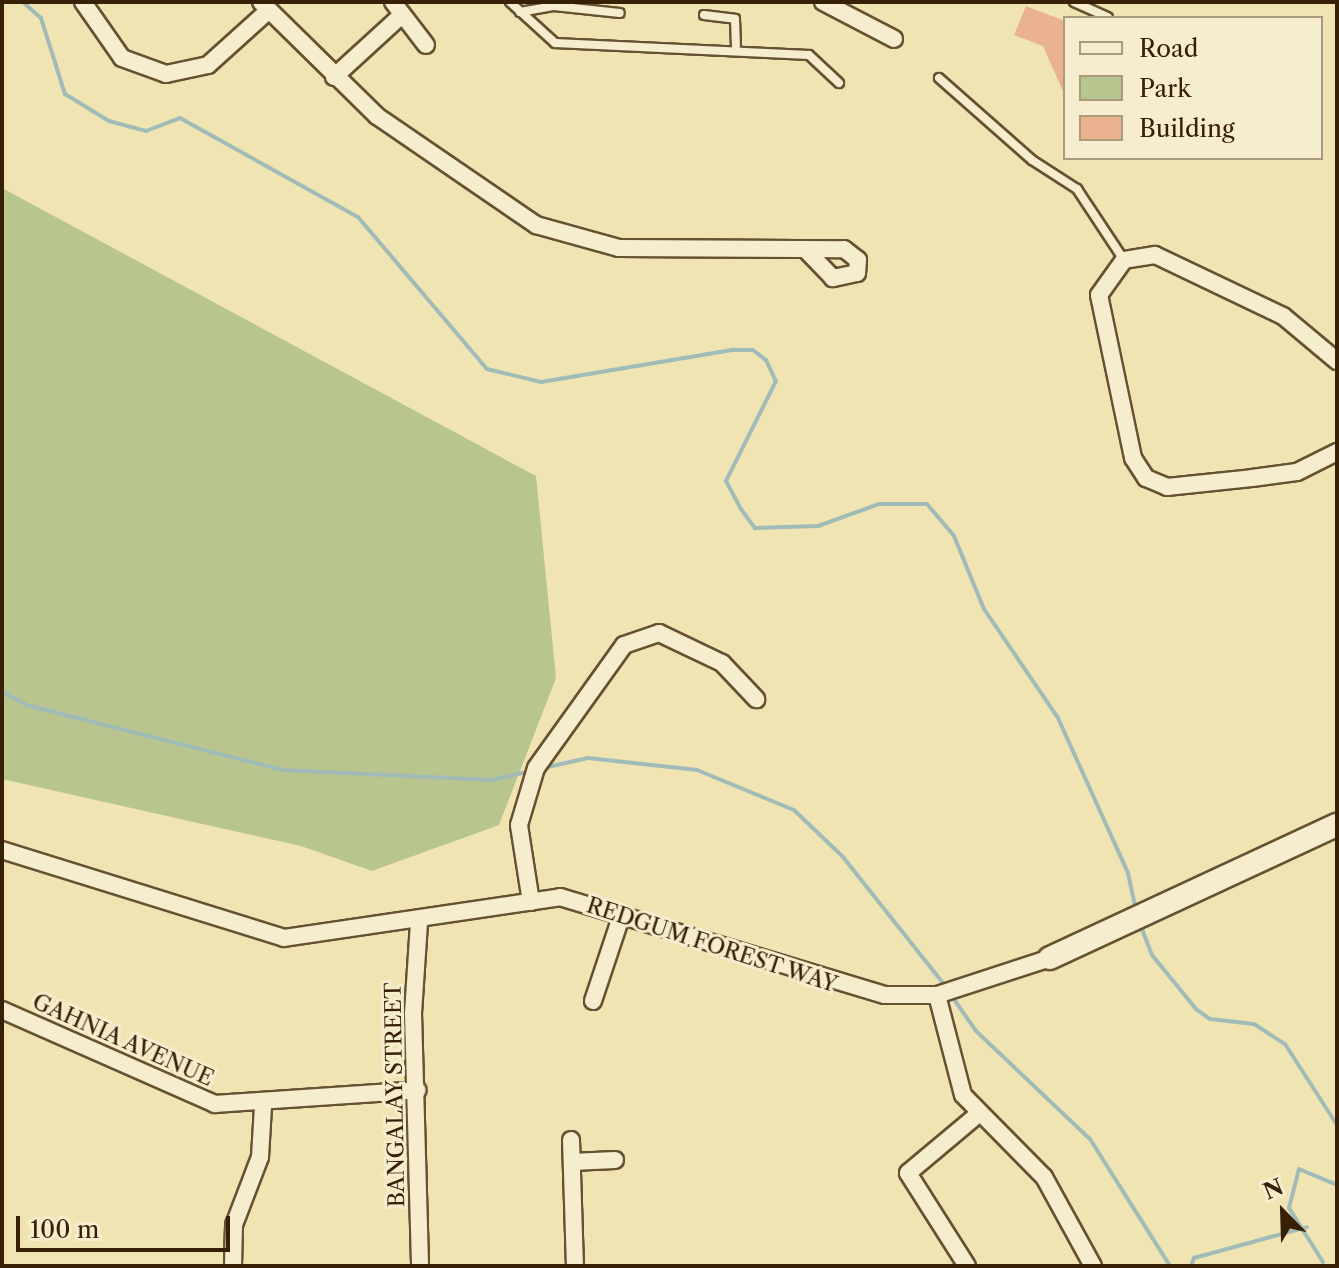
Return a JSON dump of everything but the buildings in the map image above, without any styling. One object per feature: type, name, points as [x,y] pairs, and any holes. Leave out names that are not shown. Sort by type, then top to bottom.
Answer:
[{"type":"street","points":[[83,2],[122,58],[166,74],[208,65],[264,7],[334,77],[493,202],[536,225],[619,248],[805,249]]},
{"type":"street","points":[[823,2],[894,39]]},
{"type":"street","points":[[334,77],[397,8],[426,45]]},
{"type":"street","points":[[1337,361],[1283,316],[1199,271],[1155,255],[1124,260],[1105,280],[1101,313],[1133,458],[1146,478],[1167,487],[1297,472],[1337,452]]},
{"type":"street","points":[[531,902],[519,825],[536,768],[624,645],[659,633],[722,663],[756,699]]},
{"type":"street","name":"REDGUM FOREST WAY","points":[[2,850],[284,938],[419,923],[560,897],[622,914],[840,986],[937,995],[1050,958],[1337,825]]},
{"type":"street","points":[[593,1001],[622,914]]},
{"type":"street","name":"BANGALAY STREET","points":[[419,923],[420,1266]]},
{"type":"street","points":[[937,995],[952,1074],[976,1116],[1044,1177],[1093,1266]]},
{"type":"street","name":"GAHNIA AVENUE","points":[[2,1010],[215,1104],[263,1106],[418,1090]]},
{"type":"street","points":[[233,1266],[234,1225],[260,1157],[263,1106]]},
{"type":"street","points":[[967,1266],[908,1173],[976,1116]]},
{"type":"street","points":[[571,1140],[575,1266]]},
{"type":"street","points":[[572,1162],[615,1160]]},
{"type":"lane","points":[[510,2],[555,43],[736,46],[771,58],[809,55],[839,83]]},
{"type":"lane","points":[[1074,2],[1106,16]]},
{"type":"lane","points":[[520,12],[554,6],[620,13]]},
{"type":"lane","points":[[704,15],[735,19],[736,46]]},
{"type":"lane","points":[[939,78],[1032,160],[1077,189],[1124,260]]},
{"type":"green space","points":[[2,188],[536,476],[556,678],[499,825],[372,871],[301,846],[2,779]]},
{"type":"waterway","points":[[23,2],[41,18],[65,94],[109,121],[146,131],[180,118],[358,217],[487,369],[541,382],[733,350],[753,350],[766,360],[776,381],[726,481],[741,509],[755,528],[818,526],[879,504],[927,504],[954,536],[984,609],[1058,718],[1128,873],[1136,912]]},
{"type":"waterway","points":[[2,691],[26,705],[282,770],[492,780],[530,771]]},
{"type":"waterway","points":[[543,768],[588,758],[697,770],[794,810],[843,857],[946,987]]},
{"type":"waterway","points":[[1140,924],[1152,955],[1196,1009],[1210,1019],[1254,1024],[1285,1044],[1337,1125]]},
{"type":"waterway","points":[[951,995],[976,1031],[1090,1139],[1170,1266]]},
{"type":"waterway","points":[[1323,1262],[1289,1208],[1299,1169],[1337,1185]]},
{"type":"waterway","points":[[1191,1266],[1194,1258],[1307,1227]]},
{"type":"waterway","points":[[1319,1266],[1329,1266]]}]
